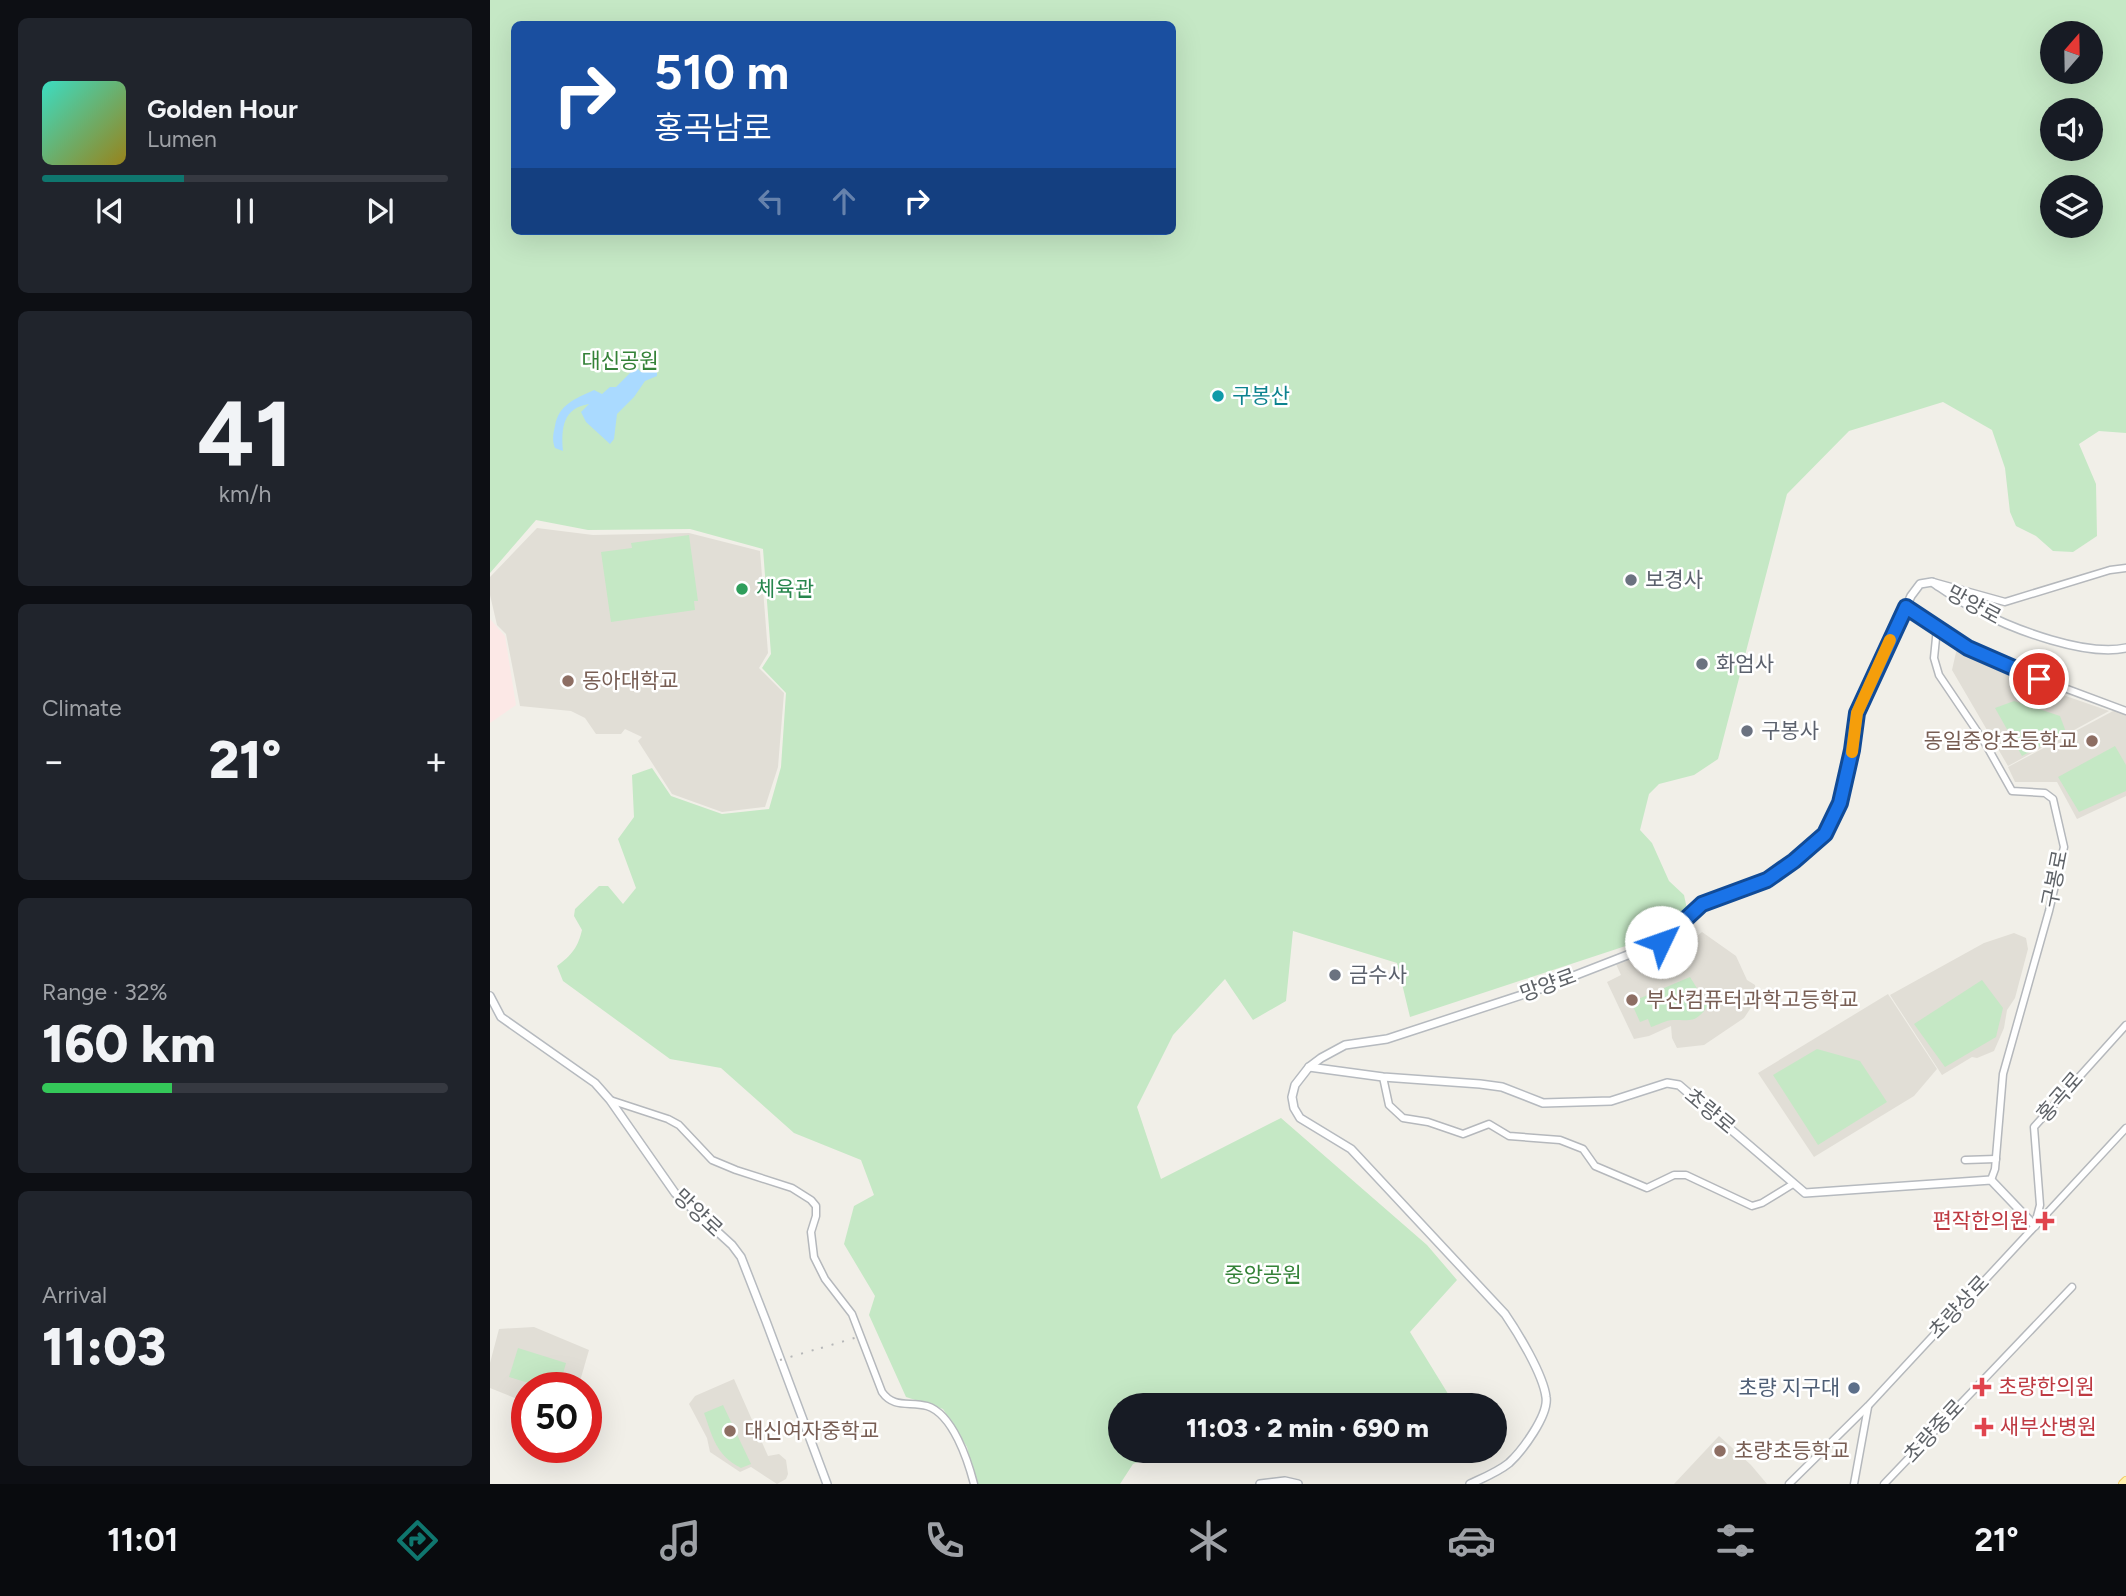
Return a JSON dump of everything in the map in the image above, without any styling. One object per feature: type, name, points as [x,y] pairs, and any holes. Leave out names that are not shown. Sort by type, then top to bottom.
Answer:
[{"type":"main road","name":"망양로","points":[[1471,1484],[1508,1464],[1525,1446],[1541,1418],[1547,1399],[1541,1383],[1519,1335],[1505,1314],[1351,1149],[1300,1118],[1294,1108],[1292,1092],[1309,1068],[1345,1045],[1387,1040],[1540,989],[1661,942],[1702,904],[1767,880],[1794,861],[1825,834],[1840,803],[1857,713],[1917,587],[1932,582],[1979,611],[2081,648],[2103,652],[2126,648]]},
{"type":"main road","name":"망양로","points":[[490,996],[501,1017],[595,1083],[610,1100],[675,1193],[732,1245],[741,1257],[827,1484]]},
{"type":"main road","name":"초량로","points":[[1309,1068],[1502,1087],[1543,1102],[1562,1103],[1611,1101],[1667,1083],[1679,1085],[1805,1193],[1991,1180]]},
{"type":"main road","points":[[1991,1180],[2035,1226]]},
{"type":"main road","points":[[1260,1484],[1285,1481],[1298,1484]]},
{"type":"street","points":[[1932,582],[2006,602],[2110,570],[2126,568]]},
{"type":"street","points":[[1906,607],[1968,648],[2019,671],[2126,711]]},
{"type":"street","name":"구봉로","points":[[1937,628],[1934,658],[1939,675],[1985,743],[2012,790],[2045,793],[2053,799],[2064,847],[2049,911],[2003,1074],[1996,1159],[1991,1180]]},
{"type":"street","name":"홍곡로","points":[[2035,1226],[2040,1205],[2034,1127],[2126,1025]]},
{"type":"street","points":[[1383,1077],[1389,1105],[1403,1118],[1428,1122],[1463,1134],[1489,1124],[1509,1136],[1560,1140],[1583,1149],[1595,1166],[1647,1188],[1674,1175],[1686,1175],[1752,1206],[1793,1184]]},
{"type":"street","points":[[610,1100],[668,1119],[679,1125],[712,1160],[792,1188],[811,1200],[816,1206],[811,1232],[814,1256],[825,1279],[852,1314],[882,1392],[885,1397],[898,1404],[922,1405],[938,1412],[964,1449],[974,1484]]},
{"type":"street","name":"초량상로","points":[[1789,1484],[1868,1406],[2126,1128]]},
{"type":"street","points":[[1965,1160],[1996,1159]]},
{"type":"street","name":"초량중로","points":[[1884,1484],[2071,1287]]},
{"type":"street","points":[[1854,1484],[1868,1406]]},
{"type":"shaded area","points":[[537,528],[593,535],[689,533],[760,551],[768,653],[759,668],[784,693],[778,767],[765,807],[722,812],[672,794],[638,741],[642,737],[625,729],[621,734],[596,734],[585,718],[571,711],[520,706],[506,634],[497,625],[490,595],[490,577]]},
{"type":"shaded area","points":[[490,619],[505,636],[516,705],[490,723]]},
{"type":"shaded area","points":[[1957,648],[1977,661],[2014,678],[2109,711],[2008,766],[1952,670]]},
{"type":"shaded area","name":"동일중앙초등학교","points":[[2115,710],[2126,715],[2126,796],[2077,819],[2057,782],[2015,782],[2008,767]]},
{"type":"shaded area","points":[[1702,932],[1736,956],[1747,980],[1755,985],[1756,992],[1750,1009],[1744,1018],[1704,1045],[1677,1048],[1672,1038],[1671,1026],[1649,1036],[1634,1039],[1607,982],[1621,975],[1616,964],[1642,954],[1666,957],[1685,948],[1690,938]]},
{"type":"shaded area","points":[[2014,933],[2026,938],[2028,949],[2015,998],[2007,1010],[2004,1028],[1994,1051],[1977,1058],[1972,1057],[1942,1075],[1890,995],[1984,943]]},
{"type":"shaded area","points":[[1888,994],[1937,1069],[1914,1096],[1814,1157],[1758,1073]]},
{"type":"shaded area","points":[[534,1327],[589,1350],[583,1372],[511,1372],[511,1397],[490,1388],[490,1363],[499,1329]]},
{"type":"shaded area","name":"대신여자중학교","points":[[734,1379],[768,1456],[779,1454],[786,1460],[788,1474],[786,1479],[777,1484],[751,1467],[740,1472],[710,1452],[707,1438],[689,1404],[695,1396]]},
{"type":"shaded area","name":"초량초등학교","points":[[1719,1436],[1751,1465],[1767,1484],[1674,1484]]},
{"type":"green space","points":[[490,0],[2126,0],[2126,433],[2099,431],[2079,444],[2096,484],[2097,536],[2073,552],[2053,551],[2036,536],[2016,526],[2010,512],[2005,468],[1992,430],[1943,402],[1849,431],[1787,494],[1718,759],[1694,775],[1659,784],[1649,794],[1640,830],[1652,843],[1669,881],[1684,895],[1687,909],[1659,935],[1410,1017],[1397,963],[1293,931],[1286,1001],[1253,1020],[1225,979],[1173,1035],[1137,1107],[1161,1179],[1281,1118],[1427,1245],[1457,1280],[1410,1332],[1448,1393],[1108,1393],[1108,1463],[1136,1463],[1120,1484],[976,1484],[967,1447],[943,1409],[906,1397],[869,1315],[875,1296],[844,1244],[854,1206],[874,1195],[861,1160],[794,1133],[721,1068],[670,1059],[563,981],[557,966],[574,950],[582,930],[574,916],[575,909],[599,886],[608,886],[623,904],[636,888],[618,839],[634,817],[632,775],[652,768],[671,796],[722,814],[769,809],[781,767],[786,693],[762,668],[771,654],[763,549],[690,529],[588,530],[536,520],[490,573]]},
{"type":"green space","points":[[689,535],[698,601],[694,601],[695,610],[611,622],[601,552],[632,548],[631,543]]},
{"type":"green space","points":[[2014,701],[2060,716],[2066,732],[2022,756],[1995,708]]},
{"type":"green space","points":[[2115,746],[2126,765],[2126,791],[2079,812],[2058,777]]},
{"type":"green space","points":[[1690,977],[1708,1006],[1700,1015],[1689,1020],[1670,1020],[1651,1027],[1648,1019],[1640,1022],[1631,1002]]},
{"type":"green space","points":[[1982,980],[2003,1008],[1996,1037],[1945,1067],[1914,1024]]},
{"type":"green space","points":[[1817,1049],[1860,1061],[1887,1102],[1818,1145],[1773,1075]]},
{"type":"green space","points":[[518,1348],[566,1363],[563,1372],[511,1372],[509,1377]]},
{"type":"green space","points":[[723,1405],[751,1464],[741,1468],[721,1451],[704,1413]]},
{"type":"water","points":[[636,367],[641,372],[657,368],[657,376],[645,381],[617,414],[614,439],[610,444],[586,422],[581,412],[589,404],[580,406],[569,415],[563,427],[563,451],[555,448],[555,426],[564,407],[594,390],[602,394],[610,387],[616,387]]},
{"type":"railway","points":[[821,1348],[861,1336]]},
{"type":"railway","points":[[780,1360],[817,1349]]},
{"type":"slow traffic","points":[[1852,752],[1857,713],[1890,640]]},
{"type":"place","name":"구봉산","points":[[1218,396]]},
{"type":"place","name":"보경사","points":[[1631,580]]},
{"type":"place","name":"체육관","points":[[742,589]]},
{"type":"place","name":"화엄사","points":[[1702,664]]},
{"type":"place","name":"동아대학교","points":[[568,681]]},
{"type":"place","name":"구봉사","points":[[1747,731]]},
{"type":"place","name":"동일중앙초등학교","points":[[2092,741]]},
{"type":"place","name":"금수사","points":[[1335,975]]},
{"type":"place","name":"부산컴퓨터과학고등학교","points":[[1632,1000]]},
{"type":"place","name":"편작한의원","points":[[2045,1221]]},
{"type":"place","name":"초량한의원","points":[[1982,1387]]},
{"type":"place","name":"초량 지구대","points":[[1854,1388]]},
{"type":"place","name":"새부산병원","points":[[1984,1427]]},
{"type":"place","name":"대신여자중학교","points":[[730,1431]]},
{"type":"place","name":"초량초등학교","points":[[1720,1451]]},
{"type":"route","points":[[1661,942],[1702,904],[1767,880],[1825,834],[1840,803],[1846,782],[1857,713],[1906,607],[1968,648],[2039,679]]},
{"type":"park label","name":"대신공원","points":[[620,361]]},
{"type":"park label","name":"중앙공원","points":[[1263,1275]]}]
